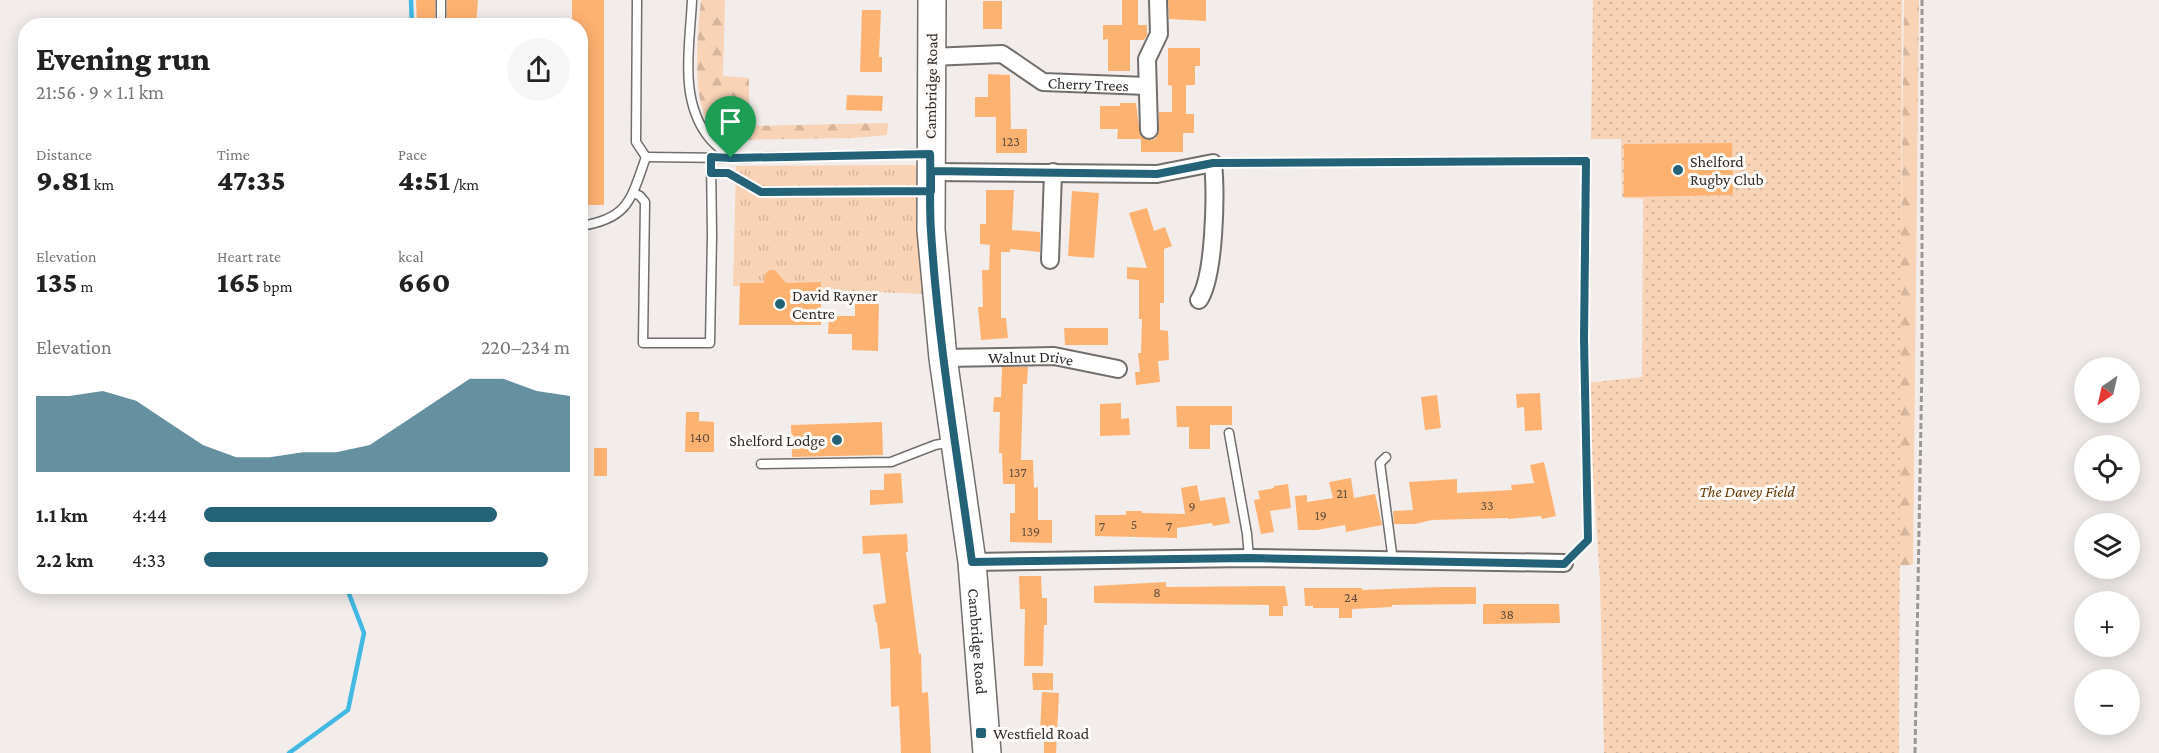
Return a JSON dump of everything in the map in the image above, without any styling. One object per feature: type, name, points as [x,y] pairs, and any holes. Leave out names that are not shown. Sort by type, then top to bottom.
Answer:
[{"type":"main road","name":"Cambridge Road","points":[[932,0],[931,230],[943,358],[972,562],[987,753]]},
{"type":"street","name":"Cherry Trees","points":[[1149,129],[1147,59],[1159,34],[1158,0]]},
{"type":"street","name":"Cherry Trees","points":[[931,57],[1002,54],[1043,82],[1147,86]]},
{"type":"street","points":[[931,172],[1157,174],[1213,163],[1215,212],[1208,276],[1204,293],[1199,300]]},
{"type":"street","points":[[1050,260],[1053,172]]},
{"type":"street","name":"Walnut Drive","points":[[943,358],[1054,356],[1118,369]]},
{"type":"street","points":[[972,562],[1249,558],[1564,564]]},
{"type":"lane","points":[[441,0],[441,18]]},
{"type":"lane","points":[[637,0],[636,142],[646,157]]},
{"type":"lane","points":[[692,0],[689,67],[691,103],[710,139],[731,158]]},
{"type":"lane","points":[[646,157],[731,158],[931,172]]},
{"type":"lane","points":[[588,225],[602,223],[619,213],[634,193],[646,157]]},
{"type":"lane","points":[[634,193],[645,202],[643,343],[710,343],[711,157]]},
{"type":"lane","points":[[1213,163],[1586,161],[1584,339]]},
{"type":"lane","points":[[1229,433],[1247,534],[1249,558]]},
{"type":"lane","points":[[761,464],[891,462],[935,445],[955,441]]},
{"type":"lane","points":[[1386,457],[1380,463],[1393,561]]},
{"type":"path","points":[[1915,753],[1922,353],[1922,0]]},
{"type":"path","points":[[711,173],[728,173],[761,192],[931,172]]},
{"type":"path","points":[[1564,564],[1588,540],[1584,339]]},
{"type":"green space","points":[[701,0],[725,0],[723,76],[749,78],[749,126],[888,123],[887,135],[854,138],[731,140],[718,133],[705,116],[698,85],[697,47]]},
{"type":"green space","name":"The Davey Field","points":[[1593,0],[1902,0],[1899,753],[1604,753],[1600,581],[1587,383],[1642,377],[1643,199],[1622,198],[1621,139],[1591,139]]},
{"type":"green space","points":[[1904,0],[1919,0],[1913,565],[1602,569],[1897,546]]},
{"type":"green space","points":[[920,165],[923,294],[733,286],[736,166]]},
{"type":"building","points":[[416,0],[435,0],[435,18],[417,18]]},
{"type":"building","points":[[447,0],[478,0],[477,18],[447,18]]},
{"type":"building","points":[[572,0],[604,0],[604,205],[588,205],[588,18],[572,18]]},
{"type":"building","points":[[1122,0],[1138,0],[1138,25],[1147,25],[1147,35],[1144,40],[1130,40],[1130,71],[1108,71],[1108,39],[1103,40],[1103,25],[1122,25]]},
{"type":"building","points":[[1168,0],[1206,0],[1206,21],[1169,19]]},
{"type":"building","points":[[983,1],[1002,1],[1002,29],[983,29]]},
{"type":"building","points":[[862,10],[881,10],[879,57],[882,57],[882,72],[860,72]]},
{"type":"building","points":[[1168,48],[1200,48],[1200,66],[1195,66],[1195,85],[1186,85],[1186,114],[1194,114],[1194,133],[1183,133],[1183,152],[1141,152],[1141,139],[1117,139],[1118,129],[1100,129],[1100,106],[1136,103],[1140,135],[1149,140],[1155,139],[1159,130],[1159,112],[1172,112],[1172,86],[1168,85]]},
{"type":"building","points":[[988,74],[1010,75],[1011,129],[1027,129],[1027,153],[996,153],[996,117],[975,117],[975,97],[988,97]]},
{"type":"building","points":[[847,95],[883,96],[882,111],[846,110]]},
{"type":"building","name":"Shelford Rugby Club","points":[[1732,143],[1733,195],[1624,197],[1624,144]]},
{"type":"building","points":[[986,190],[1014,190],[1012,230],[1040,232],[1040,252],[1010,249],[1010,252],[1001,252],[1001,318],[1006,318],[1008,338],[981,340],[978,307],[983,307],[982,270],[989,270],[990,245],[980,244],[980,224],[986,224]]},
{"type":"building","points":[[1072,191],[1099,193],[1094,258],[1068,256]]},
{"type":"building","points":[[1147,208],[1154,231],[1165,227],[1172,246],[1164,249],[1164,303],[1160,303],[1160,330],[1168,331],[1169,360],[1158,361],[1160,382],[1136,385],[1135,372],[1140,372],[1138,353],[1141,353],[1142,319],[1139,319],[1139,280],[1127,279],[1127,267],[1147,268],[1129,213]]},
{"type":"building","name":"David Rayner Centre","points":[[770,270],[775,270],[786,283],[821,282],[821,325],[739,325],[740,283],[764,283],[765,274]]},
{"type":"building","points":[[855,301],[879,302],[878,351],[852,350],[852,334],[828,334],[829,316],[855,316]]},
{"type":"building","points":[[1064,328],[1108,328],[1108,345],[1065,345]]},
{"type":"building","points":[[1002,367],[1028,367],[1027,384],[1023,384],[1021,460],[1033,460],[1034,488],[1038,487],[1038,520],[1052,520],[1052,543],[1010,542],[1010,513],[1015,513],[1015,484],[1003,484],[1002,453],[999,453],[1000,412],[993,412],[994,397],[1001,397]]},
{"type":"building","points":[[1540,393],[1542,430],[1525,431],[1524,407],[1517,408],[1516,394]]},
{"type":"building","points":[[1437,395],[1441,428],[1425,430],[1421,397]]},
{"type":"building","points":[[1121,403],[1121,419],[1129,418],[1130,435],[1100,436],[1100,404]]},
{"type":"building","points":[[1176,406],[1232,406],[1232,425],[1210,425],[1210,449],[1189,449],[1189,427],[1177,427]]},
{"type":"building","points":[[686,412],[699,412],[699,421],[714,422],[714,452],[685,452]]},
{"type":"building","name":"Shelford Lodge","points":[[882,422],[883,455],[792,457],[791,425]]},
{"type":"building","points":[[594,448],[607,448],[607,476],[594,476]]},
{"type":"building","points":[[1544,462],[1556,516],[1542,519],[1541,516],[1432,520],[1415,524],[1394,524],[1393,511],[1413,510],[1409,482],[1457,479],[1457,493],[1512,490],[1511,485],[1534,483],[1530,465]]},
{"type":"building","points":[[901,473],[903,503],[870,505],[870,490],[884,490],[884,474]]},
{"type":"building","points":[[1351,478],[1354,498],[1375,494],[1382,525],[1346,532],[1345,525],[1317,530],[1298,530],[1295,496],[1307,495],[1307,502],[1333,498],[1329,482]]},
{"type":"building","points":[[1288,484],[1291,508],[1270,511],[1274,532],[1261,534],[1254,500],[1260,499],[1258,491]]},
{"type":"building","points":[[1197,485],[1200,501],[1225,497],[1230,523],[1177,528],[1177,538],[1095,536],[1095,515],[1126,515],[1126,511],[1185,514],[1181,488]]},
{"type":"building","points":[[907,534],[908,552],[906,552],[919,654],[921,654],[922,693],[928,692],[931,753],[901,753],[899,706],[891,707],[890,648],[880,649],[873,605],[886,603],[880,553],[863,554],[862,536]]},
{"type":"building","points":[[1019,576],[1041,576],[1042,598],[1047,598],[1043,666],[1024,666],[1025,609],[1020,609]]},
{"type":"building","points":[[1166,582],[1166,587],[1285,586],[1288,606],[1283,606],[1283,616],[1269,616],[1269,605],[1094,603],[1094,586]]},
{"type":"building","points":[[1476,587],[1476,604],[1392,605],[1392,607],[1352,609],[1352,618],[1339,618],[1339,608],[1305,606],[1304,588],[1362,588],[1362,590]]},
{"type":"building","points":[[1483,604],[1559,604],[1560,623],[1483,624]]},
{"type":"building","points":[[1032,673],[1053,673],[1053,690],[1033,690]]},
{"type":"building","points":[[1042,692],[1059,693],[1056,753],[1044,753],[1044,733],[1040,733]]},
{"type":"waterway","points":[[411,0],[412,18]]},
{"type":"waterway","points":[[289,753],[348,710],[364,633],[349,594]]},
{"type":"place","name":"Shelford Rugby Club","points":[[1678,170]]},
{"type":"place","name":"David Rayner Centre","points":[[780,304]]},
{"type":"place","name":"Shelford Lodge","points":[[837,440]]},
{"type":"place","name":"Westfield Road","points":[[981,733]]},
{"type":"route","points":[[731,158],[711,157],[711,173],[728,173],[761,192],[931,191],[931,171],[1157,174],[1213,163],[1586,161],[1584,339],[1588,540],[1564,564],[1249,558],[972,562],[943,358],[931,230],[931,191],[931,171],[930,154],[731,158]]}]
